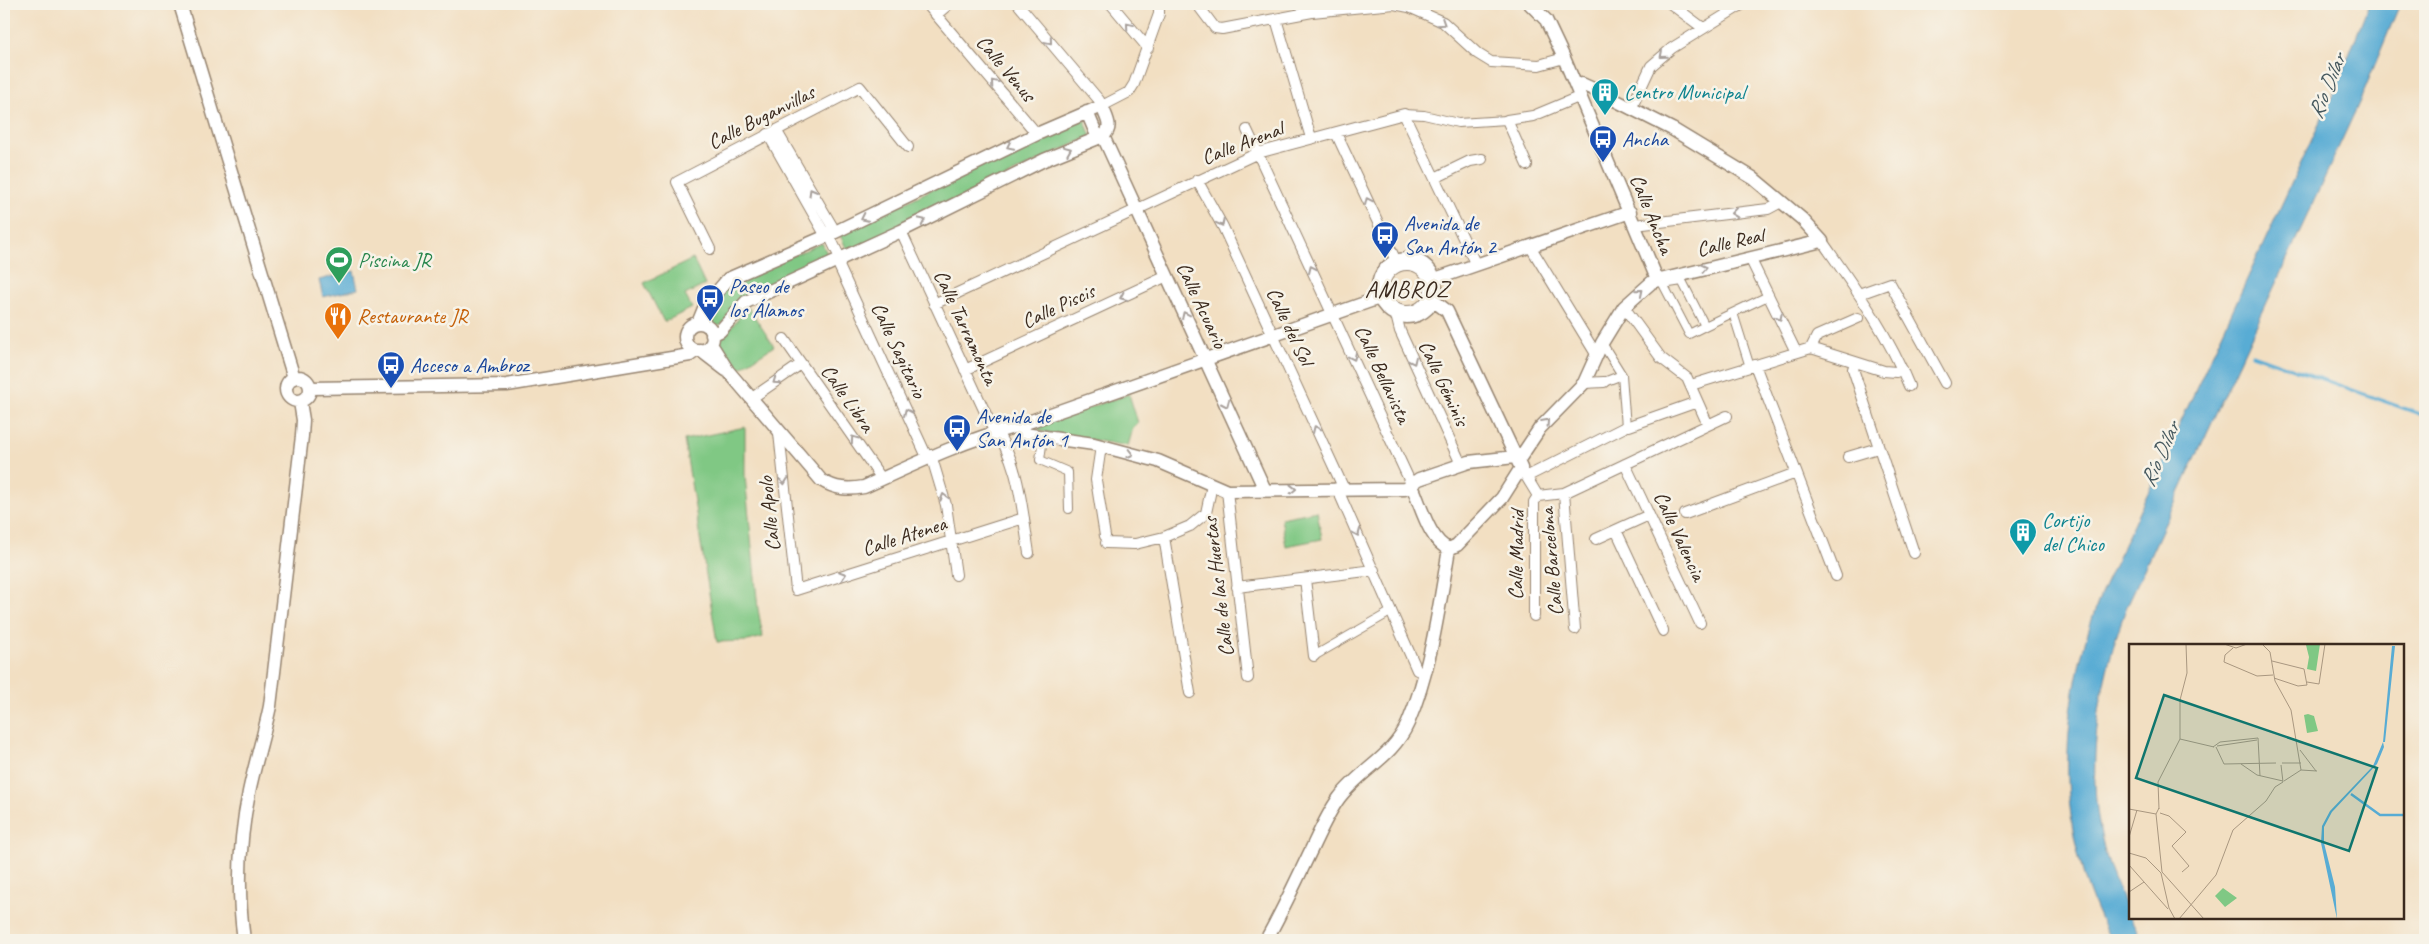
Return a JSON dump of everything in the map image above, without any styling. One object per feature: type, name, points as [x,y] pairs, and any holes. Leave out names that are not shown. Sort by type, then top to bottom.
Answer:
[{"type":"street","points":[[180,4],[294,378]]},
{"type":"street","name":"Calle Venus","points":[[927,4],[1037,134]]},
{"type":"street","points":[[936,14],[949,4]]},
{"type":"street","points":[[311,388],[507,384],[690,355],[720,331],[746,302],[841,260],[1044,160],[1101,137],[1108,132],[1110,127],[1102,106],[1018,4]]},
{"type":"street","points":[[1111,4],[1148,48]]},
{"type":"street","points":[[698,323],[705,306],[728,279],[830,235],[1037,134],[1102,106],[1128,92],[1134,84],[1148,48],[1159,14],[1159,4]]},
{"type":"street","points":[[1196,4],[1215,28],[1222,29],[1341,8],[1394,4],[1408,7],[1443,22],[1478,54],[1491,62],[1538,65],[1564,58]]},
{"type":"street","name":"Calle Ancha","points":[[1530,4],[1546,20],[1564,58],[1657,279]]},
{"type":"street","points":[[1671,4],[1703,28]]},
{"type":"street","points":[[1631,110],[1651,66],[1672,48],[1743,4]]},
{"type":"street","points":[[1276,19],[1311,138]]},
{"type":"street","name":"Calle Buganvillas","points":[[710,249],[677,182],[772,132],[860,87],[908,147]]},
{"type":"street","points":[[1579,91],[1598,93],[1672,129],[1753,178],[1781,202],[1822,241],[1859,294],[1902,368],[1909,386]]},
{"type":"street","name":"Calle Arenal","points":[[934,304],[1258,153],[1404,114],[1424,115],[1458,123],[1507,120],[1533,116],[1579,91]]},
{"type":"street","name":"Calle Acuario","points":[[1087,112],[1137,210],[1265,490]]},
{"type":"street","points":[[1404,114],[1476,265]]},
{"type":"street","points":[[1507,120],[1527,165]]},
{"type":"street","name":"Calle Bellavista","points":[[1247,130],[1412,486],[1441,546],[1449,549]]},
{"type":"street","points":[[772,132],[823,231],[830,235],[841,260]]},
{"type":"street","points":[[1336,133],[1396,261]]},
{"type":"street","points":[[1435,178],[1470,162],[1482,159]]},
{"type":"street","name":"Calle del Sol","points":[[1197,180],[1223,227],[1273,334],[1418,670],[1425,673]]},
{"type":"street","points":[[1635,225],[1768,209],[1781,202]]},
{"type":"street","points":[[1435,278],[1630,212]]},
{"type":"street","name":"Calle Tarramonta","points":[[901,231],[991,425],[1016,474],[1030,553]]},
{"type":"street","name":"Calle Real","points":[[1449,549],[1456,545],[1502,498],[1540,428],[1584,383],[1599,348],[1624,307],[1657,279],[1822,241]]},
{"type":"street","points":[[1530,246],[1599,348],[1622,375],[1626,427]]},
{"type":"street","points":[[1750,258],[1796,352]]},
{"type":"street","points":[[1411,259],[1418,261],[1432,272],[1435,278],[1436,293],[1434,301],[1421,314],[1406,317],[1396,315],[1389,311],[1380,298],[1378,286],[1380,277],[1388,266],[1396,261],[1411,259]]},
{"type":"street","name":"Calle Sagitario","points":[[841,260],[839,266],[929,456],[946,505],[956,575]]},
{"type":"street","points":[[1410,266],[1422,272],[1429,285],[1429,292],[1423,303],[1418,307],[1406,310],[1393,305],[1388,300],[1385,286],[1391,274],[1403,267],[1410,266]]},
{"type":"street","name":"Calle Piscis","points":[[965,370],[1167,276]]},
{"type":"street","points":[[1705,326],[1682,281],[1663,284],[1690,334],[1768,296]]},
{"type":"street","points":[[1859,294],[1890,283],[1945,383]]},
{"type":"street","points":[[702,345],[708,326],[698,323],[692,325],[686,332],[728,370],[779,433],[821,480],[829,486],[853,489],[882,479],[929,456],[1380,298]]},
{"type":"street","points":[[1434,301],[1447,311],[1521,465],[1538,496],[1564,493],[1727,416]]},
{"type":"street","points":[[1624,307],[1661,358],[1687,378],[1708,425]]},
{"type":"street","points":[[1732,313],[1836,576]]},
{"type":"street","name":"Calle Géminis","points":[[1396,315],[1400,331],[1460,464]]},
{"type":"street","points":[[1811,348],[1817,336],[1858,318]]},
{"type":"street","name":"Calle Libra","points":[[784,339],[882,479]]},
{"type":"street","points":[[1691,386],[1811,348],[1884,371],[1896,372],[1902,368]]},
{"type":"street","points":[[1854,363],[1853,369],[1914,554]]},
{"type":"street","points":[[752,398],[801,364]]},
{"type":"street","points":[[1584,383],[1604,382],[1622,375]]},
{"type":"street","points":[[294,378],[305,379],[311,388]]},
{"type":"street","points":[[294,378],[287,385],[287,395],[295,402],[306,399],[311,388]]},
{"type":"street","points":[[244,940],[240,893],[242,838],[250,789],[263,742],[270,706],[302,436],[303,420],[300,402]]},
{"type":"street","points":[[1017,426],[1024,434],[1104,447],[1158,460],[1226,492],[1405,489],[1419,480],[1460,464],[1521,465],[1697,402]]},
{"type":"street","name":"Calle Apolo","points":[[779,433],[796,590]]},
{"type":"street","points":[[1043,437],[1040,460],[1068,472],[1069,508]]},
{"type":"street","points":[[1104,447],[1097,485],[1105,540],[1134,544],[1164,537],[1190,526],[1206,513],[1212,485]]},
{"type":"street","points":[[1848,457],[1878,448]]},
{"type":"street","name":"Calle Valencia","points":[[1625,464],[1700,622]]},
{"type":"street","points":[[1685,514],[1796,473]]},
{"type":"street","name":"Calle de las Huertas","points":[[1226,492],[1248,678]]},
{"type":"street","name":"Calle Barcelona","points":[[1564,493],[1575,629]]},
{"type":"street","name":"Calle Madrid","points":[[1534,616],[1534,502],[1538,496]]},
{"type":"street","points":[[1596,539],[1649,514]]},
{"type":"street","name":"Calle Atenea","points":[[796,590],[1024,518]]},
{"type":"street","points":[[1616,530],[1663,631]]},
{"type":"street","points":[[1164,537],[1190,692]]},
{"type":"street","points":[[1266,940],[1338,799],[1354,780],[1378,764],[1390,751],[1408,724],[1425,673],[1449,549]]},
{"type":"street","points":[[1237,587],[1374,570]]},
{"type":"street","points":[[1306,579],[1314,656],[1392,611]]},
{"type":"green space","points":[[1084,119],[1091,136],[848,252],[840,235],[1033,139]]},
{"type":"green space","points":[[822,243],[830,260],[744,300],[721,325],[714,326],[704,319],[706,309],[731,282]]},
{"type":"green space","points":[[693,259],[705,285],[685,295],[692,308],[664,322],[644,283]]},
{"type":"green space","points":[[748,307],[774,346],[735,371],[718,343]]},
{"type":"green space","points":[[1129,394],[1138,423],[1133,428],[1128,446],[1039,431],[1039,425]]},
{"type":"green space","points":[[745,427],[745,476],[758,609],[763,637],[748,641],[717,642],[684,440]]},
{"type":"green space","points":[[1317,511],[1322,539],[1286,546],[1281,518]]},
{"type":"water","points":[[2369,4],[2400,4],[2359,103],[2127,606],[2116,637],[2100,703],[2096,737],[2096,805],[2111,871],[2129,914],[2129,919],[2131,919],[2142,940],[2111,940],[2092,898],[2078,856],[2071,812],[2068,768],[2070,724],[2076,680],[2087,637],[2101,594],[2338,83]]},
{"type":"water","name":"Piscina JR","points":[[354,271],[358,289],[323,297],[319,280]]},
{"type":"waterway","points":[[2252,354],[2425,416]]},
{"type":"place","name":"Centro Municipal","points":[[1605,116]]},
{"type":"place","name":"Ancha","points":[[1603,163]]},
{"type":"place","name":"Avenida de San Antón 2","points":[[1385,259]]},
{"type":"place","name":"Piscina JR","points":[[339,284]]},
{"type":"place","name":"Paseo de los Álamos","points":[[710,322]]},
{"type":"place","name":"Restaurante JR","points":[[338,340]]},
{"type":"place","name":"Acceso a Ambroz","points":[[391,389]]},
{"type":"place","name":"Avenida de San Antón 1","points":[[957,452]]},
{"type":"place","name":"Cortijo del Chico","points":[[2023,556]]},
{"type":"district","name":"AMBROZ","points":[[1407,289]]},
{"type":"water label","name":"Río Dílar","points":[[2326,86]]},
{"type":"water label","name":"Río Dílar","points":[[2159,454]]}]
